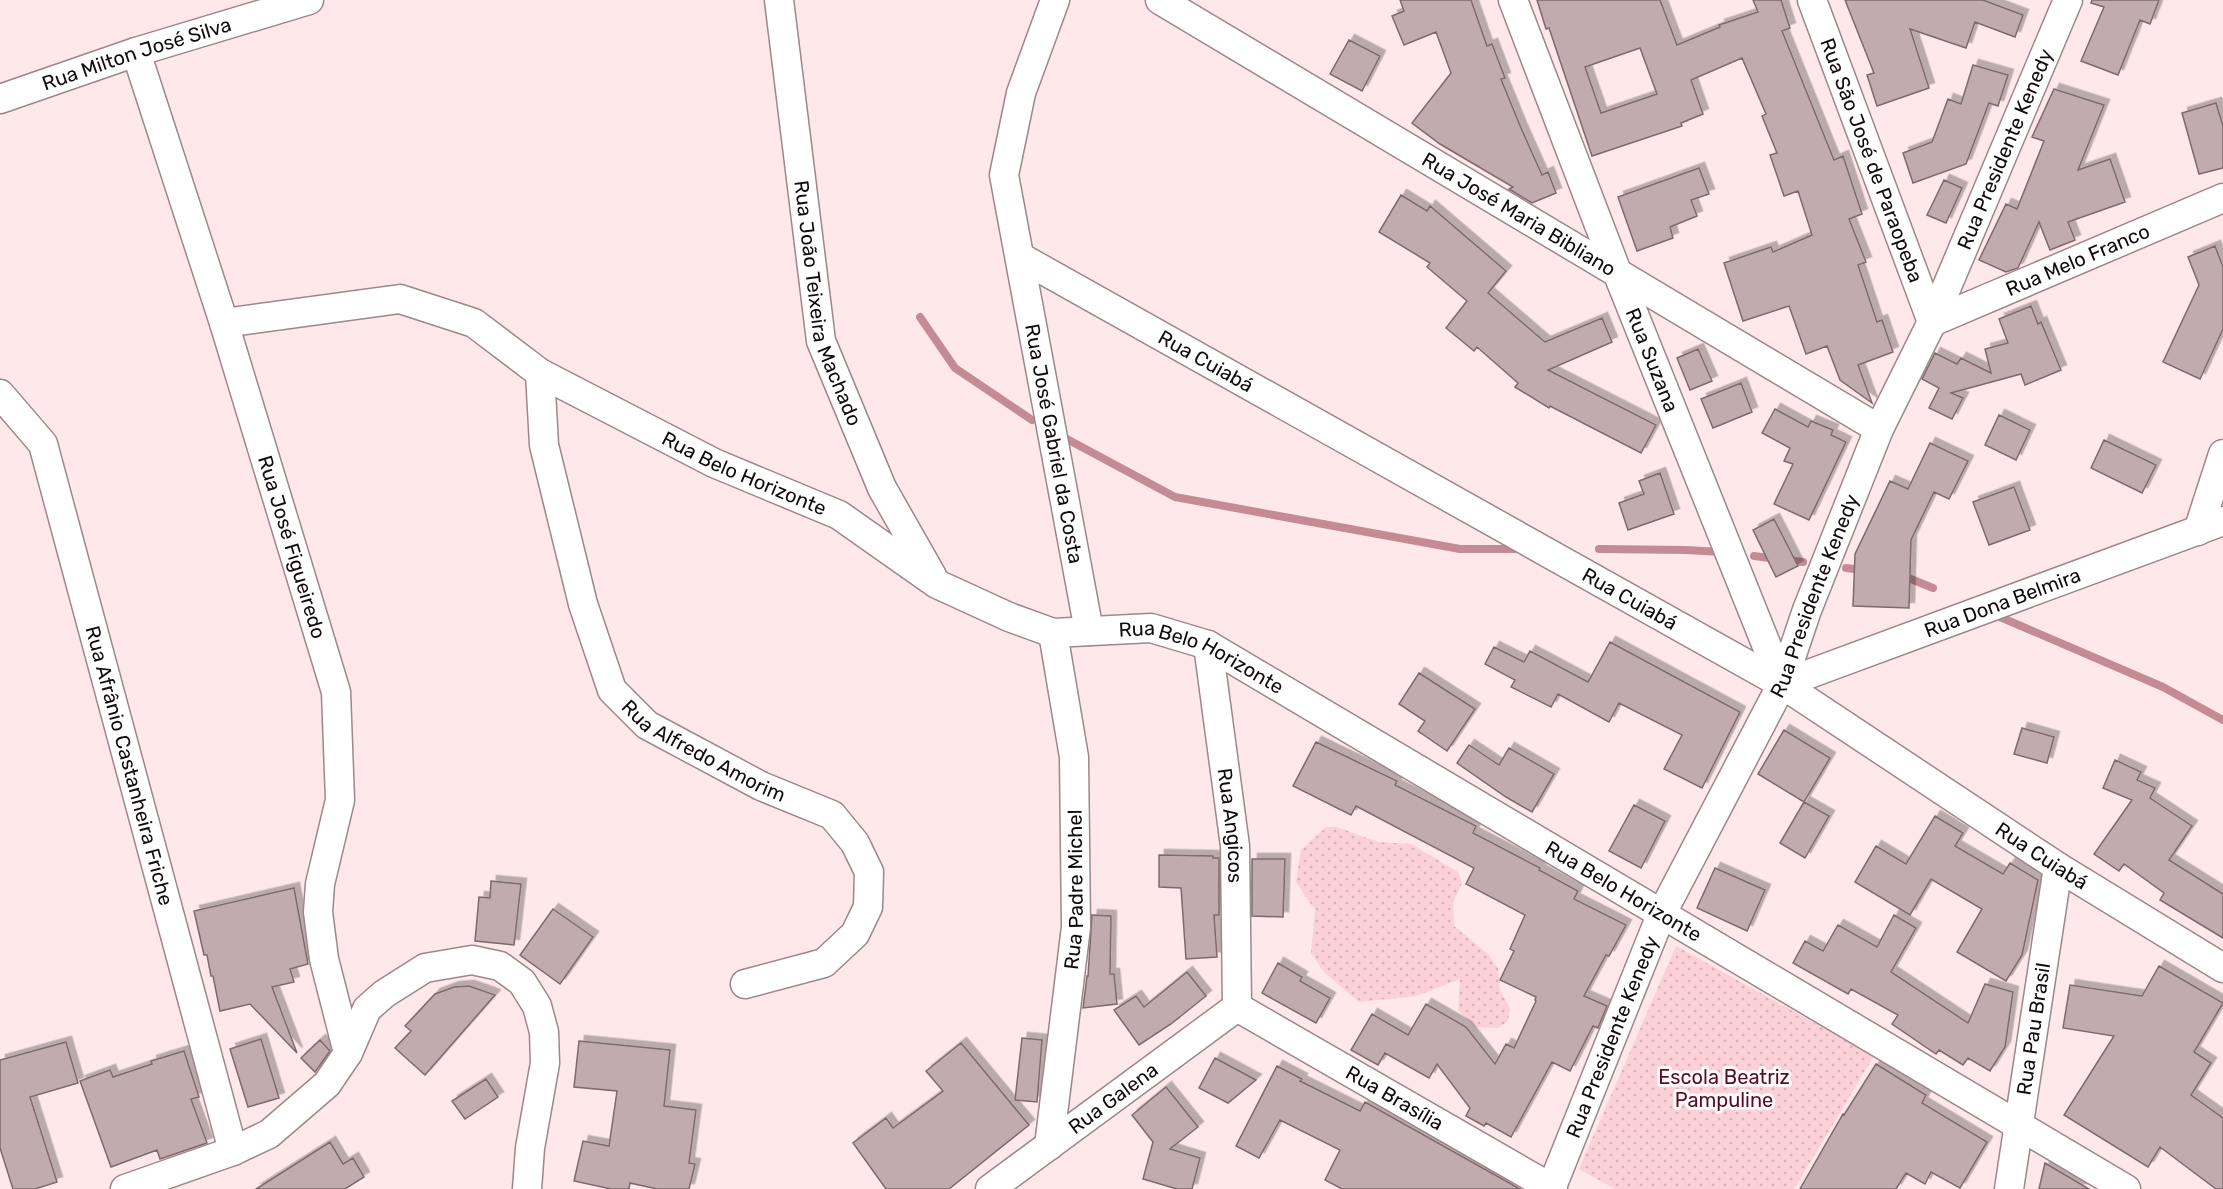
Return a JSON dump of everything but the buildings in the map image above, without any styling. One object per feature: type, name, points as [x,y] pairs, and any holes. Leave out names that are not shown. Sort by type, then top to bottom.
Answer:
[{"type":"street","name":"Rua Milton José Silva","points":[[0,99],[136,52],[309,0]]},
{"type":"street","name":"Rua João Teixeira Machado","points":[[779,0],[821,341],[882,488],[937,584]]},
{"type":"street","name":"Rua José Gabriel da Costa","points":[[1055,0],[1021,93],[1004,175],[1089,631]]},
{"type":"street","name":"Rua José Maria Bibliano","points":[[1160,0],[1879,429]]},
{"type":"street","name":"Rua Suzana","points":[[1513,0],[1617,272],[1782,684]]},
{"type":"street","name":"Rua São José de Paraopeba","points":[[1812,0],[1932,321]]},
{"type":"street","name":"Rua Presidente Kenedy","points":[[1552,1189],[1660,915],[1782,684],[1807,610],[1879,429],[1932,321],[2068,0]]},
{"type":"street","name":"Rua José Figueiredo","points":[[136,52],[224,323],[336,692],[340,800],[320,884],[318,912],[324,959],[348,1053]]},
{"type":"street","name":"Rua Melo Franco","points":[[1932,321],[2223,198]]},
{"type":"street","name":"Rua Cuiabá","points":[[1020,257],[1782,684],[2058,867],[2223,968]]},
{"type":"street","name":"Rua Belo Horizonte","points":[[224,323],[400,299],[474,323],[540,373],[714,463],[839,515],[937,584],[1009,617],[1053,633],[1151,628],[1208,645],[1660,915],[2126,1189]]},
{"type":"street","name":"Rua Alfredo Amorim","points":[[540,373],[544,445],[583,604],[612,690],[647,725],[761,786],[832,815],[855,843],[869,872],[868,907],[855,934],[824,963],[745,984]]},
{"type":"street","name":"Rua Afrânio Castanheira Friche","points":[[0,394],[43,444],[233,1151]]},
{"type":"street","points":[[2210,526],[2223,454]]},
{"type":"street","name":"Rua Dona Belmira","points":[[1782,684],[2210,526]]},
{"type":"street","name":"Rua Padre Michel","points":[[1049,1146],[1076,927],[1074,758],[1053,633]]},
{"type":"street","name":"Rua Angicos","points":[[1208,645],[1235,846],[1237,1006]]},
{"type":"street","name":"Rua Pau Brasil","points":[[2009,1189],[2058,867]]},
{"type":"street","points":[[125,1189],[233,1151],[270,1134],[327,1084],[348,1053],[367,1009],[384,994],[425,968],[472,960],[500,966],[522,982],[537,1006],[544,1032],[545,1063],[530,1148],[527,1189]]},
{"type":"street","name":"Rua Galena","points":[[990,1189],[1237,1006]]},
{"type":"street","name":"Rua Brasília","points":[[1237,1006],[1552,1189]]},
{"type":"green space","points":[[1326,827],[1337,827],[1378,842],[1411,844],[1458,872],[1462,883],[1453,903],[1454,926],[1488,954],[1498,968],[1500,990],[1510,1009],[1508,1021],[1498,1028],[1475,1027],[1458,1010],[1460,979],[1416,996],[1359,1002],[1324,972],[1311,953],[1315,910],[1296,882],[1301,850]]},
{"type":"green space","name":"Escola Beatriz Pampuline","points":[[1676,946],[1874,1056],[1794,1189],[1615,1189],[1579,1169]]},
{"type":"waterway","points":[[920,317],[955,368],[1032,420]]},
{"type":"waterway","points":[[1065,438],[1175,497],[1460,549],[1521,549]]},
{"type":"waterway","points":[[1599,549],[1722,552]]},
{"type":"waterway","points":[[1754,556],[1803,562]]},
{"type":"waterway","points":[[1846,568],[1863,570]]},
{"type":"waterway","points":[[1901,575],[1933,588]]},
{"type":"waterway","points":[[1993,614],[2163,687],[2223,720]]}]
